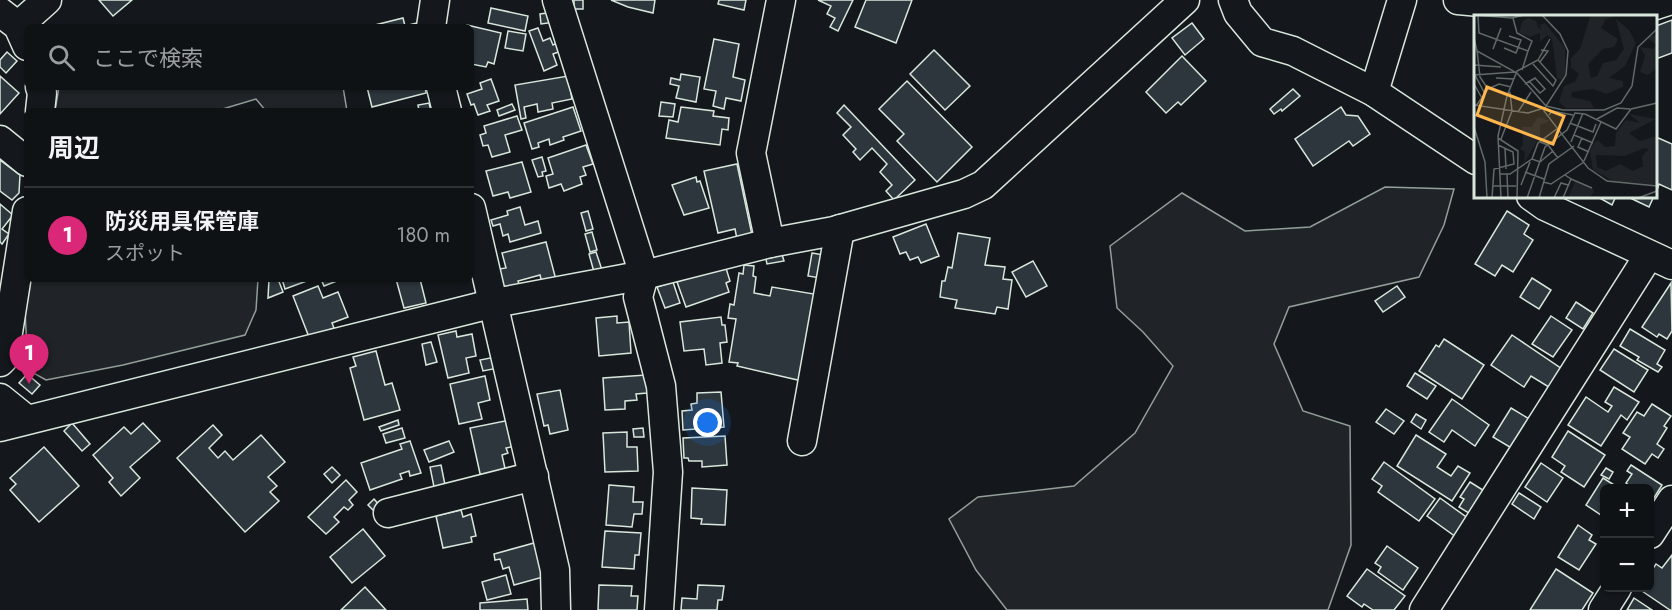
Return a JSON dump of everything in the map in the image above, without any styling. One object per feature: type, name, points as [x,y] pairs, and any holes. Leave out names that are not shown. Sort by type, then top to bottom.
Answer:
[{"type":"street","points":[[15,28],[47,0]]},
{"type":"street","points":[[431,24],[435,0]]},
{"type":"street","points":[[557,0],[644,275],[638,297],[661,386],[668,472],[659,610]]},
{"type":"street","points":[[770,243],[751,153],[781,0]]},
{"type":"street","points":[[0,398],[13,423],[495,303],[644,275],[770,243],[840,229],[964,194],[983,185],[1185,0]]},
{"type":"street","points":[[1233,0],[1238,13],[1262,42],[1293,51],[1374,92],[1474,159]]},
{"type":"street","points":[[1374,92],[1402,0]]},
{"type":"street","points":[[1458,0],[1569,10],[1634,12],[1671,0]]},
{"type":"street","points":[[40,108],[41,90]]},
{"type":"street","points":[[442,90],[446,108]]},
{"type":"street","points":[[0,140],[24,160]]},
{"type":"street","points":[[1424,610],[1660,260],[1545,206],[1534,198]]},
{"type":"street","points":[[0,362],[4,358],[9,263],[24,220]]},
{"type":"street","points":[[474,220],[555,570],[556,610]]},
{"type":"street","points":[[802,441],[840,229]]},
{"type":"street","points":[[388,513],[534,476]]},
{"type":"street","points":[[1604,610],[1615,592]]},
{"type":"shaded area","points":[[58,90],[344,90],[346,108],[264,108],[256,99],[226,108],[56,108]]},
{"type":"shaded area","points":[[1385,187],[1454,189],[1444,225],[1419,277],[1289,307],[1274,344],[1303,411],[1350,426],[1351,545],[1328,610],[1007,610],[976,570],[949,519],[978,497],[1074,486],[1135,433],[1173,366],[1143,332],[1117,308],[1110,246],[1182,193],[1245,231],[1310,227]]},
{"type":"shaded area","points":[[26,282],[258,282],[256,310],[245,335],[123,365],[46,380],[28,370],[24,290]]},
{"type":"building","points":[[99,0],[132,0],[113,16]]},
{"type":"building","points":[[574,0],[583,0],[583,9],[574,9]]},
{"type":"building","points":[[611,0],[655,0],[653,13]]},
{"type":"building","points":[[719,0],[746,0],[744,10],[718,4]]},
{"type":"building","points":[[818,0],[853,0],[838,31],[830,27],[835,18],[827,14],[831,6]]},
{"type":"building","points":[[866,0],[912,0],[896,43],[855,27]]},
{"type":"building","points":[[491,8],[528,16],[525,31],[488,23]]},
{"type":"building","points":[[554,12],[555,22],[541,24],[540,14]]},
{"type":"building","points":[[403,18],[404,24],[379,24]]},
{"type":"building","points":[[1672,20],[1672,53],[1657,59],[1657,26]]},
{"type":"building","points":[[1192,23],[1204,39],[1185,55],[1172,38]]},
{"type":"building","points":[[474,27],[501,33],[494,64],[488,62],[486,67],[474,65]]},
{"type":"building","points":[[538,28],[543,41],[550,38],[553,45],[557,43],[561,51],[553,54],[557,65],[544,71],[529,31]]},
{"type":"building","points":[[508,31],[526,34],[523,51],[505,48]]},
{"type":"building","points":[[714,39],[739,44],[733,77],[745,80],[741,101],[726,98],[724,109],[713,106],[716,91],[704,89]]},
{"type":"building","points":[[934,50],[970,86],[945,110],[910,74]]},
{"type":"building","points":[[7,52],[17,61],[6,73],[0,67],[0,60]]},
{"type":"building","points":[[1182,56],[1206,81],[1181,105],[1178,102],[1166,113],[1146,92]]},
{"type":"building","points":[[681,74],[700,77],[696,102],[676,98],[679,86],[670,84],[671,78],[680,80]]},
{"type":"building","points":[[0,76],[19,93],[0,114]]},
{"type":"building","points":[[568,76],[572,99],[552,103],[553,109],[538,112],[537,104],[524,107],[526,118],[521,119],[515,85]]},
{"type":"building","points":[[491,79],[499,101],[487,105],[490,111],[478,115],[467,94],[482,89],[480,83]]},
{"type":"building","points":[[907,81],[972,147],[937,182],[897,141],[904,134],[879,109]]},
{"type":"building","points":[[1293,89],[1300,96],[1282,111],[1281,109],[1274,114],[1270,109]]},
{"type":"building","points":[[368,90],[426,90],[426,93],[372,107]]},
{"type":"building","points":[[661,102],[675,104],[673,117],[659,116]]},
{"type":"building","points":[[429,103],[430,108],[418,108],[418,105]]},
{"type":"building","points":[[512,104],[515,110],[499,116],[497,110]]},
{"type":"building","points":[[844,105],[915,180],[894,200],[886,191],[892,185],[880,172],[887,164],[872,148],[860,160],[853,152],[856,149],[843,135],[851,127],[837,113]]},
{"type":"building","points":[[573,107],[581,131],[563,137],[564,140],[550,145],[549,139],[538,143],[539,147],[532,149],[524,123]]},
{"type":"building","points":[[681,107],[714,111],[713,116],[729,118],[728,130],[722,129],[720,145],[666,138],[669,120],[678,122]]},
{"type":"building","points":[[1341,107],[1346,115],[1358,116],[1370,134],[1353,146],[1349,141],[1313,166],[1295,139]]},
{"type":"building","points":[[517,116],[522,130],[505,135],[510,152],[492,157],[488,145],[483,146],[480,135],[486,133],[484,126]]},
{"type":"building","points":[[1657,137],[1672,144],[1672,190],[1659,184],[1657,190]]},
{"type":"building","points":[[586,145],[593,164],[583,167],[586,175],[580,177],[582,184],[564,191],[561,184],[549,188],[546,176],[553,174],[548,158]]},
{"type":"building","points":[[542,157],[546,171],[542,172],[543,176],[538,177],[532,160]]},
{"type":"building","points":[[0,160],[20,175],[19,193],[12,200],[0,191]]},
{"type":"building","points":[[522,162],[531,192],[510,198],[508,192],[493,196],[486,171]]},
{"type":"building","points":[[737,164],[752,235],[737,239],[735,229],[718,233],[704,171]]},
{"type":"building","points":[[696,177],[697,182],[700,181],[709,208],[684,215],[672,185]]},
{"type":"building","points":[[1600,198],[1615,198],[1612,205]]},
{"type":"building","points":[[1630,198],[1653,198],[1649,207]]},
{"type":"building","points":[[0,204],[13,215],[2,229],[9,234],[2,244],[0,242]]},
{"type":"building","points":[[520,207],[525,225],[538,221],[541,233],[510,242],[508,234],[503,236],[500,224],[493,226],[491,220],[508,215],[507,211]]},
{"type":"building","points":[[588,211],[593,229],[586,231],[581,213]]},
{"type":"building","points":[[1507,211],[1529,225],[1524,234],[1533,240],[1513,272],[1502,265],[1495,276],[1475,264]]},
{"type":"building","points":[[926,224],[939,256],[921,263],[918,257],[910,260],[906,252],[900,254],[893,237]]},
{"type":"building","points":[[592,232],[597,250],[590,252],[585,234]]},
{"type":"building","points":[[958,233],[990,238],[985,265],[1005,267],[1003,279],[1012,280],[1008,309],[997,307],[995,314],[955,308],[957,300],[940,297],[942,281],[945,281],[948,267],[952,268]]},
{"type":"building","points":[[546,242],[556,280],[542,283],[540,275],[518,281],[520,288],[505,292],[499,269],[506,268],[502,253]]},
{"type":"building","points":[[781,251],[784,261],[767,264],[765,255]]},
{"type":"building","points":[[596,252],[602,270],[594,272],[589,254]]},
{"type":"building","points":[[812,253],[824,255],[820,278],[808,276]]},
{"type":"building","points":[[1033,261],[1047,286],[1026,297],[1012,272]]},
{"type":"building","points":[[725,265],[730,281],[726,283],[729,292],[686,307],[677,282]]},
{"type":"building","points":[[744,265],[754,266],[753,276],[756,277],[754,293],[770,296],[772,287],[814,294],[802,381],[737,366],[738,363],[729,362],[736,319],[728,318],[730,304],[734,305],[739,273],[743,274]]},
{"type":"building","points":[[1532,278],[1551,290],[1539,309],[1520,297]]},
{"type":"building","points":[[269,282],[279,282],[283,292],[268,298]]},
{"type":"building","points":[[283,282],[304,282],[285,289]]},
{"type":"building","points":[[322,282],[334,282],[324,286]]},
{"type":"building","points":[[397,282],[421,282],[426,303],[404,308]]},
{"type":"building","points":[[673,282],[680,303],[665,308],[657,287]]},
{"type":"building","points":[[1671,283],[1672,331],[1667,339],[1659,334],[1657,337],[1642,327]]},
{"type":"building","points":[[318,286],[323,298],[338,292],[348,317],[332,323],[334,328],[309,337],[293,296]]},
{"type":"building","points":[[1397,286],[1405,297],[1383,312],[1375,301]]},
{"type":"building","points":[[1576,302],[1593,313],[1583,329],[1566,318]]},
{"type":"building","points":[[617,316],[617,323],[629,322],[631,353],[599,356],[596,318]]},
{"type":"building","points":[[1551,316],[1572,330],[1553,357],[1532,344]]},
{"type":"building","points":[[721,317],[722,325],[725,325],[727,342],[720,343],[722,363],[706,365],[704,349],[684,351],[680,322]]},
{"type":"building","points":[[1630,329],[1665,350],[1657,364],[1662,367],[1658,372],[1637,360],[1639,357],[1620,346]]},
{"type":"building","points":[[456,331],[457,337],[472,334],[476,356],[466,358],[469,373],[448,378],[438,335]]},
{"type":"building","points":[[1512,335],[1565,371],[1552,389],[1531,376],[1524,387],[1491,365]]},
{"type":"building","points":[[1444,339],[1484,365],[1462,399],[1419,371],[1436,345],[1439,347]]},
{"type":"building","points":[[431,342],[437,362],[426,365],[422,344]]},
{"type":"building","points":[[1614,349],[1648,370],[1634,392],[1600,370]]},
{"type":"building","points":[[376,351],[385,385],[392,383],[400,410],[364,420],[350,368],[356,366],[353,357]]},
{"type":"building","points":[[495,357],[498,368],[483,371],[480,360]]},
{"type":"building","points":[[1415,373],[1436,386],[1427,399],[1407,386]]},
{"type":"building","points":[[27,374],[40,385],[32,394],[19,383]]},
{"type":"building","points":[[646,375],[647,393],[636,394],[637,400],[625,401],[625,409],[605,410],[603,378]]},
{"type":"building","points":[[485,376],[490,400],[478,403],[482,419],[459,424],[450,384]]},
{"type":"building","points":[[1614,387],[1639,402],[1627,420],[1621,415],[1601,446],[1568,425],[1586,397],[1608,412],[1612,406],[1605,402]]},
{"type":"building","points":[[560,390],[568,430],[550,434],[548,425],[544,426],[537,394]]},
{"type":"building","points":[[721,392],[724,427],[683,430],[682,411],[692,410],[691,404],[697,403],[697,393]]},
{"type":"building","points":[[1452,399],[1489,425],[1475,446],[1452,430],[1444,442],[1429,432]]},
{"type":"building","points":[[1652,404],[1671,416],[1657,444],[1664,449],[1658,458],[1652,454],[1645,464],[1622,449],[1630,437],[1623,433],[1637,412],[1644,416]]},
{"type":"building","points":[[1511,408],[1531,420],[1513,449],[1493,437]]},
{"type":"building","points":[[1386,409],[1404,421],[1394,434],[1376,422]]},
{"type":"building","points":[[1416,414],[1426,420],[1421,429],[1411,422]]},
{"type":"building","points":[[398,420],[399,425],[381,431],[379,427]]},
{"type":"building","points":[[510,420],[516,446],[506,448],[508,453],[502,455],[506,473],[481,478],[470,428]]},
{"type":"building","points":[[72,423],[90,444],[82,451],[64,431]]},
{"type":"building","points":[[143,423],[160,441],[130,467],[140,478],[121,496],[109,482],[113,478],[93,455],[124,427],[131,434]]},
{"type":"building","points":[[213,425],[222,435],[209,448],[218,458],[225,451],[233,460],[261,435],[285,462],[268,477],[277,486],[270,492],[279,501],[245,532],[177,458]]},
{"type":"building","points":[[402,428],[405,438],[386,443],[383,434]]},
{"type":"building","points":[[643,428],[644,437],[634,437],[633,429]]},
{"type":"building","points":[[1568,431],[1605,455],[1584,487],[1561,472],[1565,466],[1552,457]]},
{"type":"building","points":[[627,432],[627,447],[637,447],[638,471],[605,472],[603,433]]},
{"type":"building","points":[[1416,435],[1446,454],[1437,467],[1451,476],[1458,466],[1470,473],[1452,501],[1397,466]]},
{"type":"building","points":[[725,436],[727,465],[702,467],[702,461],[689,461],[688,458],[684,458],[683,438]]},
{"type":"building","points":[[410,441],[421,473],[410,476],[409,471],[400,474],[402,479],[370,490],[361,463],[402,449],[400,444]]},
{"type":"building","points":[[449,441],[454,452],[429,462],[424,450]]},
{"type":"building","points":[[44,447],[79,486],[39,522],[10,490],[16,484],[10,478]]},
{"type":"building","points":[[1384,462],[1435,499],[1419,521],[1378,492],[1382,486],[1372,479]]},
{"type":"building","points":[[1541,463],[1563,478],[1547,502],[1525,487]]},
{"type":"building","points":[[441,465],[445,485],[434,487],[430,467]]},
{"type":"building","points":[[1631,465],[1662,485],[1654,498],[1654,484],[1627,484],[1632,474],[1627,471]]},
{"type":"building","points":[[332,467],[340,475],[332,483],[324,474]]},
{"type":"building","points":[[1606,468],[1613,472],[1609,479],[1601,475]]},
{"type":"building","points":[[1603,478],[1613,484],[1600,484],[1600,514],[1586,505]]},
{"type":"building","points":[[346,480],[357,492],[349,500],[353,505],[348,510],[344,507],[334,517],[339,522],[326,534],[308,517]]},
{"type":"building","points":[[1470,482],[1486,492],[1472,515],[1459,507],[1464,499],[1460,497]]},
{"type":"building","points":[[609,485],[634,487],[633,502],[643,502],[642,514],[634,514],[632,527],[606,525]]},
{"type":"building","points":[[692,488],[727,490],[725,525],[701,524],[702,519],[691,518]]},
{"type":"building","points":[[1519,493],[1541,507],[1534,519],[1512,504]]},
{"type":"building","points":[[1440,498],[1469,519],[1456,537],[1427,516]]},
{"type":"building","points":[[374,499],[380,506],[374,511],[368,505]]},
{"type":"building","points":[[461,510],[463,517],[471,514],[476,536],[471,537],[472,542],[443,548],[436,516]]},
{"type":"building","points":[[1578,525],[1592,535],[1589,540],[1596,544],[1579,570],[1558,557]]},
{"type":"building","points":[[363,529],[385,556],[352,583],[330,557]]},
{"type":"building","points":[[605,531],[641,533],[639,555],[635,555],[634,569],[602,567]]},
{"type":"building","points":[[534,543],[543,577],[514,585],[509,567],[503,569],[500,559],[495,560],[494,554]]},
{"type":"building","points":[[1387,546],[1418,568],[1403,590],[1378,572],[1381,567],[1375,563]]},
{"type":"building","points":[[1672,555],[1672,610],[1643,592],[1654,592],[1654,567],[1656,564],[1662,568]]},
{"type":"building","points":[[1367,569],[1405,596],[1394,610],[1373,610],[1364,604],[1362,607],[1347,596]]},
{"type":"building","points":[[1556,569],[1593,593],[1582,610],[1530,610]]},
{"type":"building","points":[[506,575],[511,594],[487,600],[482,582]]},
{"type":"building","points":[[599,585],[632,586],[631,596],[638,596],[637,610],[598,610]]},
{"type":"building","points":[[698,585],[724,586],[722,600],[718,600],[717,610],[681,610],[682,598],[697,599]]},
{"type":"building","points":[[365,587],[386,610],[341,610]]},
{"type":"building","points":[[1634,598],[1652,610],[1627,610]]},
{"type":"building","points":[[527,599],[528,610],[480,610],[480,603]]},
{"type":"place","name":"防災用具保管庫","points":[[29,384]]}]
